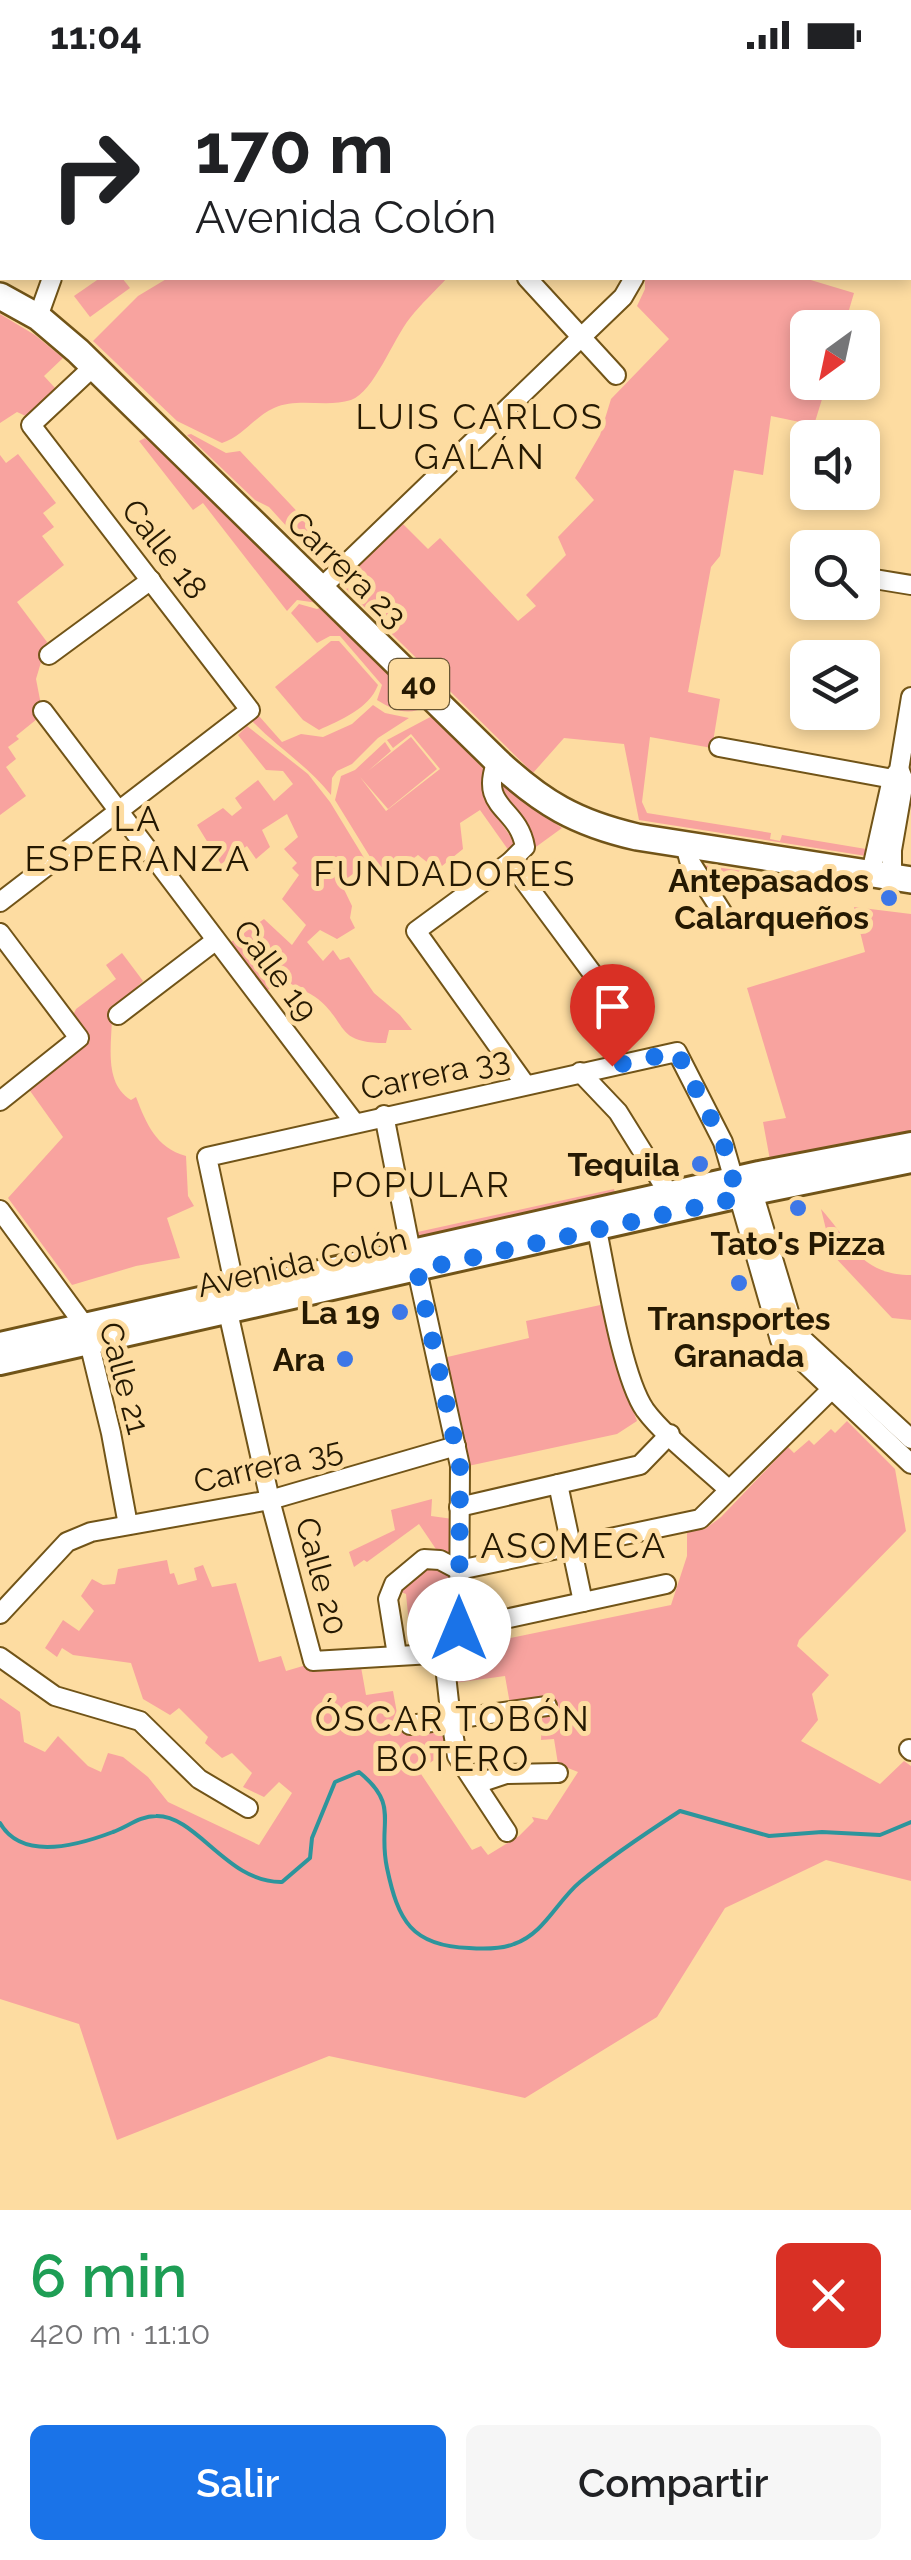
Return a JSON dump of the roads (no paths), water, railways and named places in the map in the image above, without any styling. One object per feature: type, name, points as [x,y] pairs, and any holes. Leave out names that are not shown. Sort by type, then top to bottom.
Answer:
[{"type":"highway","name":"Carrera 23","points":[[0,296],[38,317],[94,366],[537,796],[575,819],[608,830],[891,877]]},
{"type":"main road","name":"Avenida Colón","points":[[414,1261],[596,1230],[911,1144]]},
{"type":"main road","name":"Avenida Colón","points":[[0,1363],[88,1335],[414,1261],[669,1194],[743,1187],[911,1161]]},
{"type":"main road","name":"Avenida Colón","points":[[0,1344],[88,1335]]},
{"type":"street","points":[[38,317],[51,280]]},
{"type":"street","points":[[529,280],[616,375]]},
{"type":"street","points":[[321,588],[623,297],[633,280]]},
{"type":"street","name":"Calle 18","points":[[94,366],[31,425],[250,710],[118,810]]},
{"type":"street","points":[[49,655],[151,580]]},
{"type":"street","points":[[880,580],[911,585]]},
{"type":"street","points":[[891,877],[899,777],[911,696]]},
{"type":"street","name":"Calle 19","points":[[43,710],[354,1122]]},
{"type":"street","points":[[720,746],[899,777]]},
{"type":"street","points":[[497,761],[489,782],[494,798],[523,836],[525,847],[416,931],[525,1084]]},
{"type":"street","points":[[0,902],[118,810]]},
{"type":"street","points":[[685,844],[689,860],[724,915]]},
{"type":"street","points":[[510,862],[627,1020]]},
{"type":"street","points":[[0,933],[78,1038],[0,1101]]},
{"type":"street","points":[[118,1015],[215,941]]},
{"type":"street","name":"Carrera 33","points":[[207,1157],[677,1052],[743,1187]]},
{"type":"street","points":[[580,1072],[618,1112],[669,1194]]},
{"type":"street","points":[[384,1115],[460,1466],[459,1629],[446,1675],[450,1720],[457,1756],[508,1832]]},
{"type":"street","name":"Calle 20","points":[[207,1157],[270,1500],[313,1661],[397,1655]]},
{"type":"street","points":[[743,1187],[780,1340],[911,1439]]},
{"type":"street","name":"Calle 21","points":[[0,1210],[88,1335],[128,1525]]},
{"type":"street","points":[[596,1230],[633,1382],[645,1409],[730,1490]]},
{"type":"street","points":[[838,1384],[911,1464]]},
{"type":"street","points":[[448,1658],[432,1654],[397,1655],[388,1599],[394,1584],[430,1557],[459,1570],[700,1519],[838,1384]]},
{"type":"street","points":[[459,1507],[640,1465],[670,1434]]},
{"type":"street","name":"Carrera 35","points":[[0,1614],[67,1542],[91,1532],[270,1500],[456,1446]]},
{"type":"street","points":[[558,1484],[583,1602]]},
{"type":"street","points":[[459,1629],[666,1584]]},
{"type":"street","points":[[0,1657],[55,1696],[140,1721],[199,1778],[248,1808]]},
{"type":"street","points":[[410,1725],[547,1706]]},
{"type":"street","points":[[476,1784],[506,1774],[558,1773]]},
{"type":"waterway","points":[[0,1823],[22,1843],[52,1847],[99,1837],[144,1818],[171,1819],[245,1872],[282,1882],[310,1858],[312,1838],[335,1782],[359,1772],[372,1784],[384,1805],[387,1868],[402,1916],[420,1936],[433,1942],[480,1949],[514,1944],[534,1933],[580,1882],[680,1811],[769,1836],[822,1832],[880,1835],[911,1822]]},
{"type":"place","name":"Antepasados Calarqueños","points":[[889,898]]},
{"type":"place","name":"Tequila","points":[[700,1164]]},
{"type":"place","name":"Tato's Pizza","points":[[798,1208]]},
{"type":"place","name":"Transportes Granada","points":[[739,1283]]},
{"type":"place","name":"La 19","points":[[400,1312]]},
{"type":"place","name":"Ara","points":[[345,1359]]},
{"type":"district","name":"LUIS CARLOS GALÁN","points":[[480,436]]},
{"type":"district","name":"LA ESPERANZA","points":[[138,838]]},
{"type":"district","name":"FUNDADORES","points":[[445,873]]},
{"type":"district","name":"POPULAR","points":[[421,1184]]},
{"type":"district","name":"ASOMECA","points":[[574,1545]]},
{"type":"district","name":"ÓSCAR TOBÓN BOTERO","points":[[453,1738]]}]
